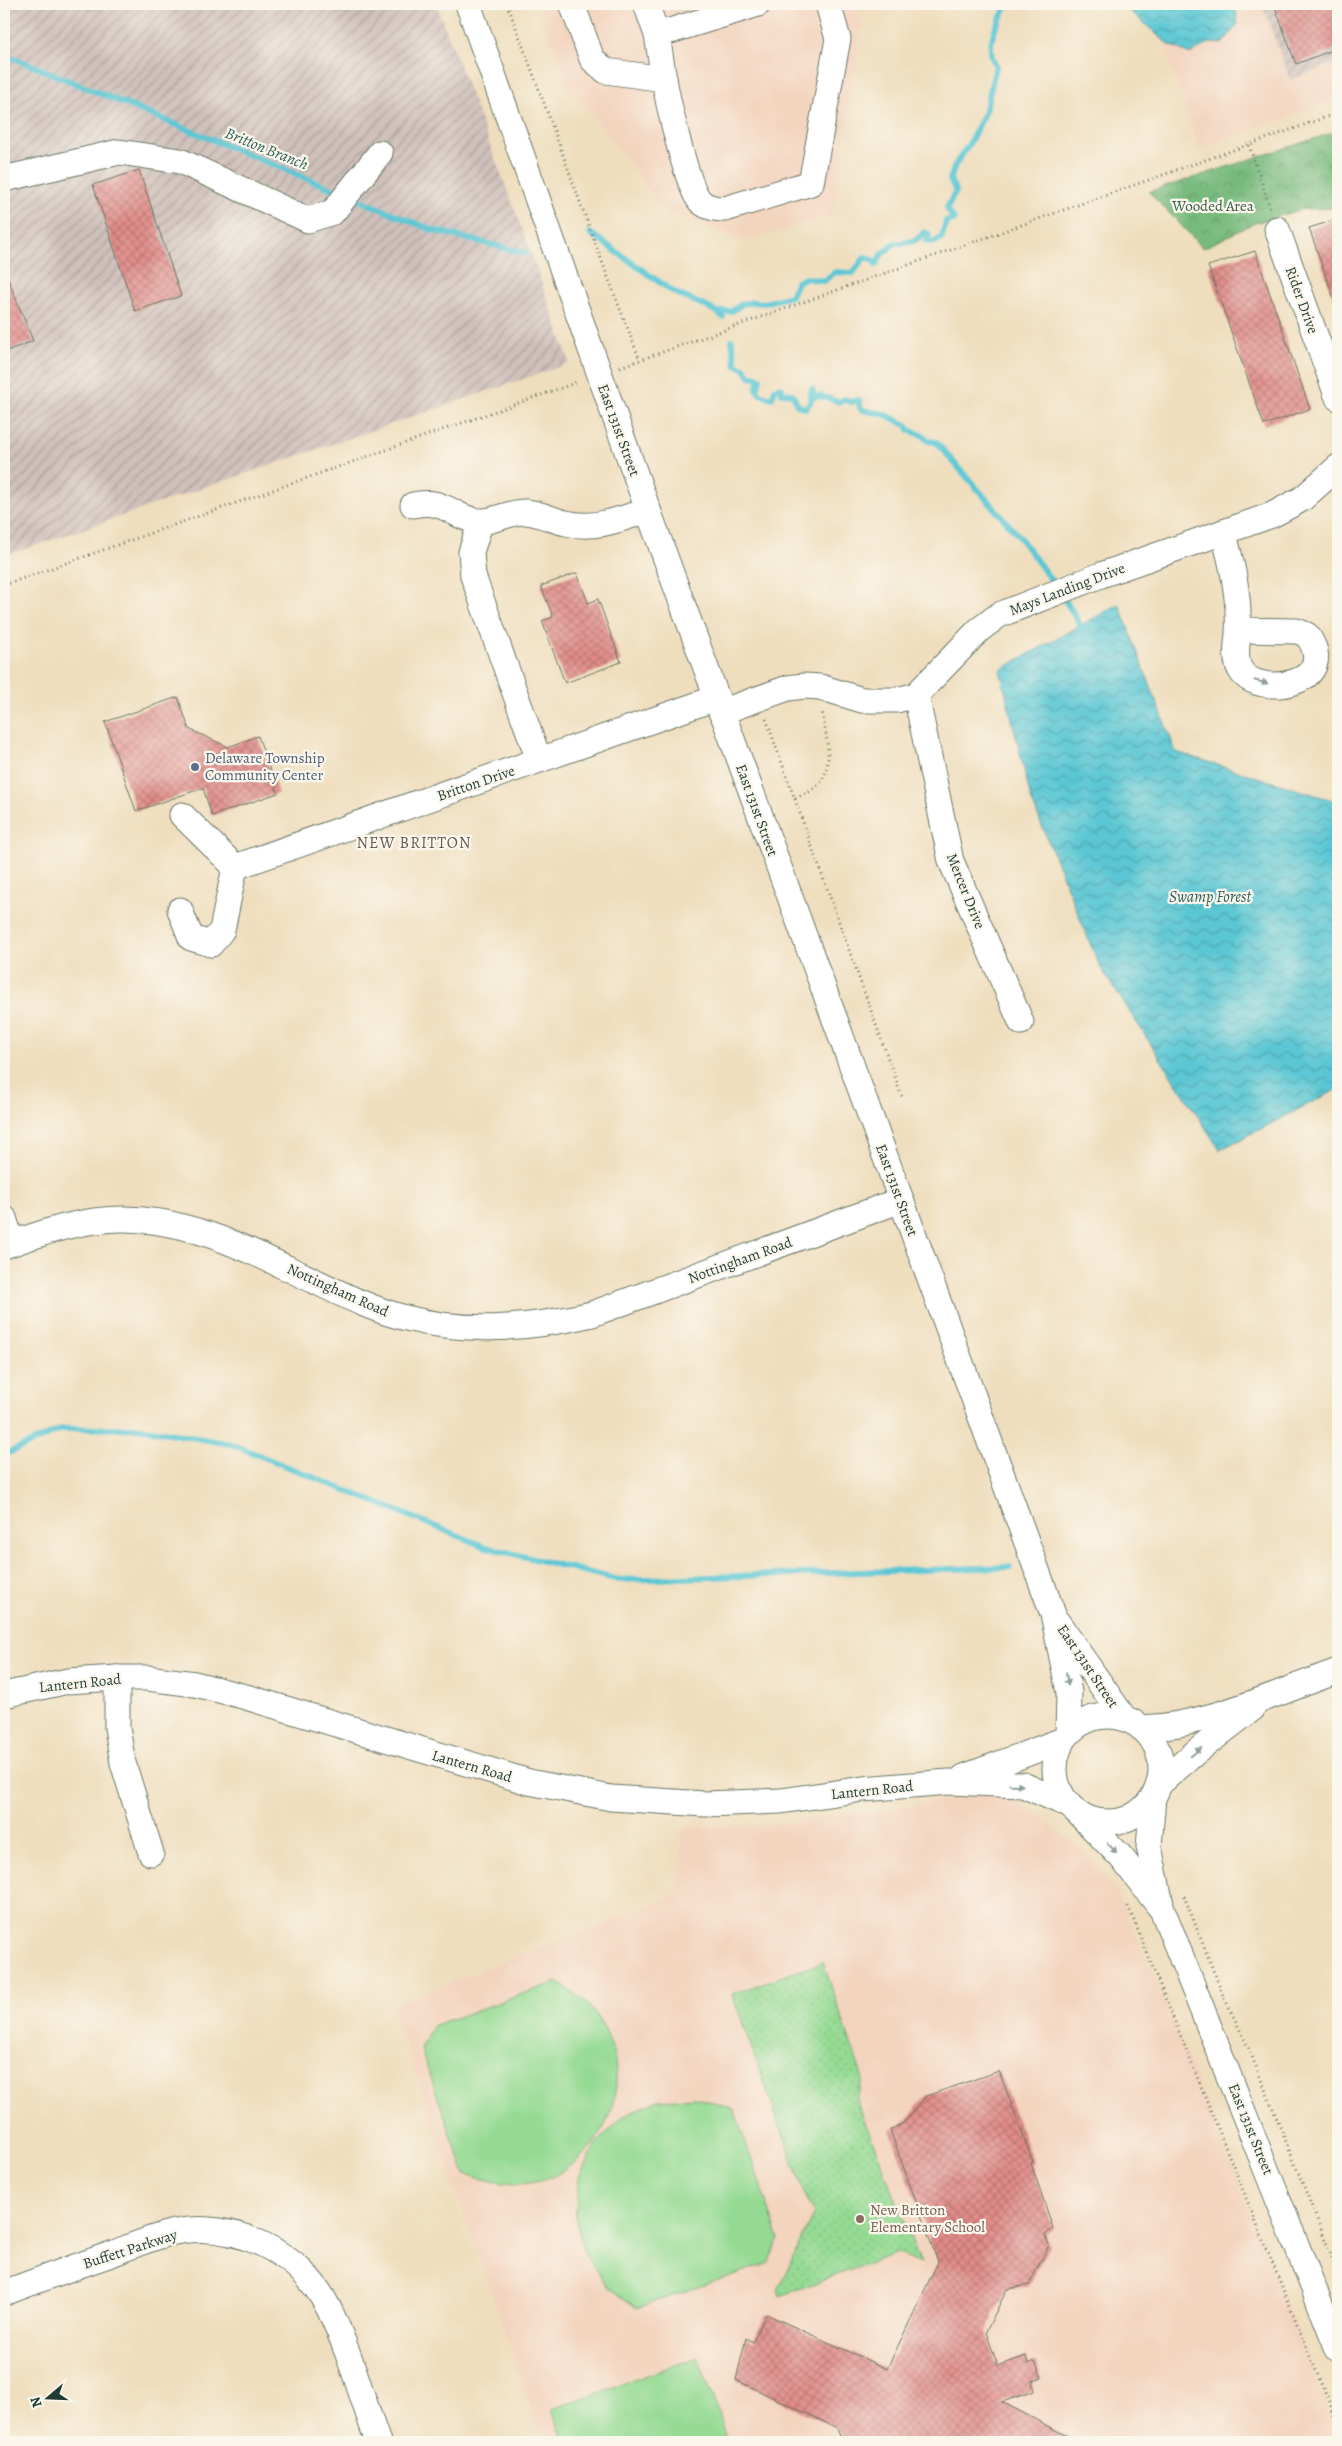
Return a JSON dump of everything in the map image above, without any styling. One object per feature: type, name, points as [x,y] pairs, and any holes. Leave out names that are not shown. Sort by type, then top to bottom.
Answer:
[{"type":"street","name":"East 131st Street","points":[[468,4],[648,510],[1053,1614],[1069,1692],[1065,1737]]},
{"type":"street","points":[[572,4],[592,59],[606,70],[664,79]]},
{"type":"street","points":[[646,4],[657,35],[664,79],[690,181],[700,201],[712,209],[725,209],[811,183],[838,39],[828,4]]},
{"type":"street","points":[[657,35],[758,4]]},
{"type":"street","points":[[4,179],[119,152],[180,161],[308,220],[333,212],[380,153]]},
{"type":"street","name":"Rider Drive","points":[[1277,230],[1338,398]]},
{"type":"street","name":"Mays Landing Drive","points":[[916,695],[979,630],[999,615],[1101,575],[1288,507],[1312,490],[1338,467]]},
{"type":"street","points":[[413,505],[435,503],[444,505],[470,520],[481,522],[524,512],[565,523],[592,526],[648,510]]},
{"type":"street","points":[[481,522],[472,552],[473,576],[539,760]]},
{"type":"street","points":[[1223,532],[1235,579],[1238,630]]},
{"type":"street","points":[[719,705],[759,698],[788,688],[804,686],[820,687],[862,700],[897,700],[916,695]]},
{"type":"street","name":"Mercer Drive","points":[[916,695],[951,860],[1021,1022]]},
{"type":"street","name":"Britton Drive","points":[[235,867],[539,760],[719,705]]},
{"type":"street","points":[[180,910],[192,938],[211,944],[222,930],[235,867],[182,815]]},
{"type":"street","name":"Nottingham Road","points":[[8,1244],[96,1220],[137,1219],[170,1223],[201,1231],[240,1246],[351,1298],[401,1317],[473,1329],[517,1328],[592,1314],[901,1200]]},
{"type":"street","points":[[4,1218],[8,1244]]},
{"type":"street","name":"East 131st Street","points":[[1053,1614],[1133,1723]]},
{"type":"street","points":[[1267,1698],[1196,1752],[1156,1790],[1139,1812],[1119,1821],[1098,1822],[1073,1809],[1060,1791],[1055,1774],[1056,1757],[1065,1737],[1085,1721],[1104,1716],[1133,1723],[1175,1726],[1267,1698],[1338,1671]]},
{"type":"street","points":[[117,1678],[117,1728],[123,1763],[150,1853]]},
{"type":"street","name":"Lantern Road","points":[[4,1695],[68,1681],[117,1678],[147,1678],[195,1684],[246,1697],[529,1782],[611,1798],[706,1804],[772,1801],[863,1789],[950,1782],[1023,1785],[1073,1809]]},
{"type":"street","points":[[1133,1723],[1155,1743],[1161,1763],[1156,1790]]},
{"type":"street","name":"Lantern Road","points":[[950,1782],[1065,1737]]},
{"type":"street","name":"East 131st Street","points":[[1156,1790],[1149,1847],[1162,1910],[1338,2349]]},
{"type":"street","name":"East 131st Street","points":[[1073,1809],[1121,1857],[1162,1910]]},
{"type":"street","name":"Buffett Parkway","points":[[4,2293],[175,2232],[209,2230],[262,2244],[279,2253],[296,2266],[328,2306],[378,2442]]},
{"type":"path","points":[[506,4],[536,80],[590,233],[640,360]]},
{"type":"path","points":[[618,368],[1338,114]]},
{"type":"path","points":[[1249,145],[1277,230]]},
{"type":"path","points":[[4,585],[586,379]]},
{"type":"path","points":[[759,698],[902,1097]]},
{"type":"path","points":[[1180,1886],[1224,1995],[1261,2078],[1338,2272]]},
{"type":"path","points":[[1125,1898],[1338,2425]]},
{"type":"shaded area","points":[[4,4],[436,4],[526,239],[570,363],[4,556]]},
{"type":"shaded area","points":[[538,4],[855,4],[862,20],[833,215],[746,241],[665,211],[566,81]]},
{"type":"shaded area","points":[[1150,4],[1338,4],[1338,99],[1199,148]]},
{"type":"shaded area","points":[[1262,4],[1338,4],[1338,62],[1290,80]]},
{"type":"shaded area","name":"New Britton Elementary School","points":[[985,1793],[1028,1807],[1083,1850],[1117,1892],[1168,2007],[1338,2432],[1338,2442],[543,2442],[392,2005],[679,1894],[682,1827],[757,1826],[884,1810]]},
{"type":"green space","name":"Wooded Area","points":[[1338,131],[1338,208],[1303,209],[1255,223],[1203,248],[1149,192]]},
{"type":"green space","points":[[823,1962],[863,2079],[856,2099],[921,2264],[897,2253],[780,2296],[778,2289],[814,2213],[807,2201],[732,1994]]},
{"type":"green space","points":[[557,1982],[588,2005],[601,2023],[610,2042],[615,2062],[616,2082],[613,2102],[607,2121],[596,2139],[582,2156],[567,2168],[549,2178],[536,2182],[509,2184],[465,2174],[421,2050],[432,2026]]},
{"type":"green space","points":[[697,2098],[734,2109],[779,2239],[768,2263],[637,2308],[606,2285],[584,2253],[575,2216],[579,2177],[596,2143],[624,2116],[658,2100]]},
{"type":"green space","points":[[698,2357],[729,2442],[564,2442],[552,2409]]},
{"type":"water","points":[[1122,4],[1235,4],[1238,24],[1222,44],[1209,43],[1190,54],[1168,44]]},
{"type":"water","name":"Swamp Forest","points":[[1119,604],[1176,752],[1338,802],[1338,1089],[1220,1150],[1099,965],[1031,799],[1000,670]]},
{"type":"building","points":[[1274,4],[1338,4],[1338,48],[1296,64]]},
{"type":"building","points":[[139,170],[181,296],[135,311],[93,185]]},
{"type":"building","points":[[1338,219],[1338,304],[1336,305],[1309,228]]},
{"type":"building","points":[[1255,251],[1310,409],[1264,425],[1208,266]]},
{"type":"building","points":[[4,269],[33,341],[4,352]]},
{"type":"building","points":[[577,573],[588,603],[598,599],[621,662],[565,683],[542,621],[553,617],[541,586]]},
{"type":"building","name":"Delaware Township Community Center","points":[[178,697],[189,729],[228,747],[258,736],[278,793],[212,816],[203,788],[136,811],[105,722]]},
{"type":"building","name":"New Britton Elementary School","points":[[999,2071],[1033,2162],[1031,2163],[1053,2228],[1045,2235],[1049,2245],[1029,2285],[1007,2289],[986,2332],[998,2366],[1026,2356],[1028,2364],[1035,2361],[1042,2378],[1032,2381],[1034,2391],[1002,2402],[1078,2442],[843,2442],[837,2428],[736,2380],[746,2338],[753,2342],[766,2314],[887,2369],[938,2262],[890,2130],[904,2123],[926,2096]]},
{"type":"waterway","points":[[718,312],[732,311],[742,304],[764,303],[791,296],[797,282],[805,278],[824,281],[835,272],[853,273],[865,257],[873,260],[876,265],[881,255],[895,243],[911,242],[924,232],[929,234],[926,241],[935,242],[942,237],[946,221],[954,220],[947,208],[956,191],[950,180],[955,165],[968,146],[985,113],[996,66],[992,58],[991,42],[996,26],[1008,4]]},
{"type":"waterway","name":"Britton Branch","points":[[4,54],[342,193]]},
{"type":"waterway","name":"Britton Branch","points":[[352,197],[432,230],[525,253]]},
{"type":"waterway","name":"Britton Branch","points":[[590,233],[672,291],[711,309],[723,317]]},
{"type":"waterway","points":[[732,340],[736,365],[744,368],[751,377],[754,376],[760,379],[757,389],[760,394],[772,398],[775,389],[779,387],[782,388],[782,393],[793,394],[797,405],[806,408],[811,401],[812,389],[815,397],[821,396],[839,402],[845,399],[850,402],[859,400],[860,408],[863,410],[887,415],[907,425],[909,430],[924,436],[928,441],[936,442],[1018,535],[1056,587]]},
{"type":"waterway","points":[[1062,595],[1084,631]]},
{"type":"waterway","points":[[4,1455],[62,1429],[140,1428],[231,1444],[486,1547],[619,1580],[1010,1567]]},
{"type":"place","name":"Delaware Township Community Center","points":[[195,767]]},
{"type":"place","name":"New Britton Elementary School","points":[[860,2219]]},
{"type":"district","name":"NEW BRITTON","points":[[414,842]]}]
